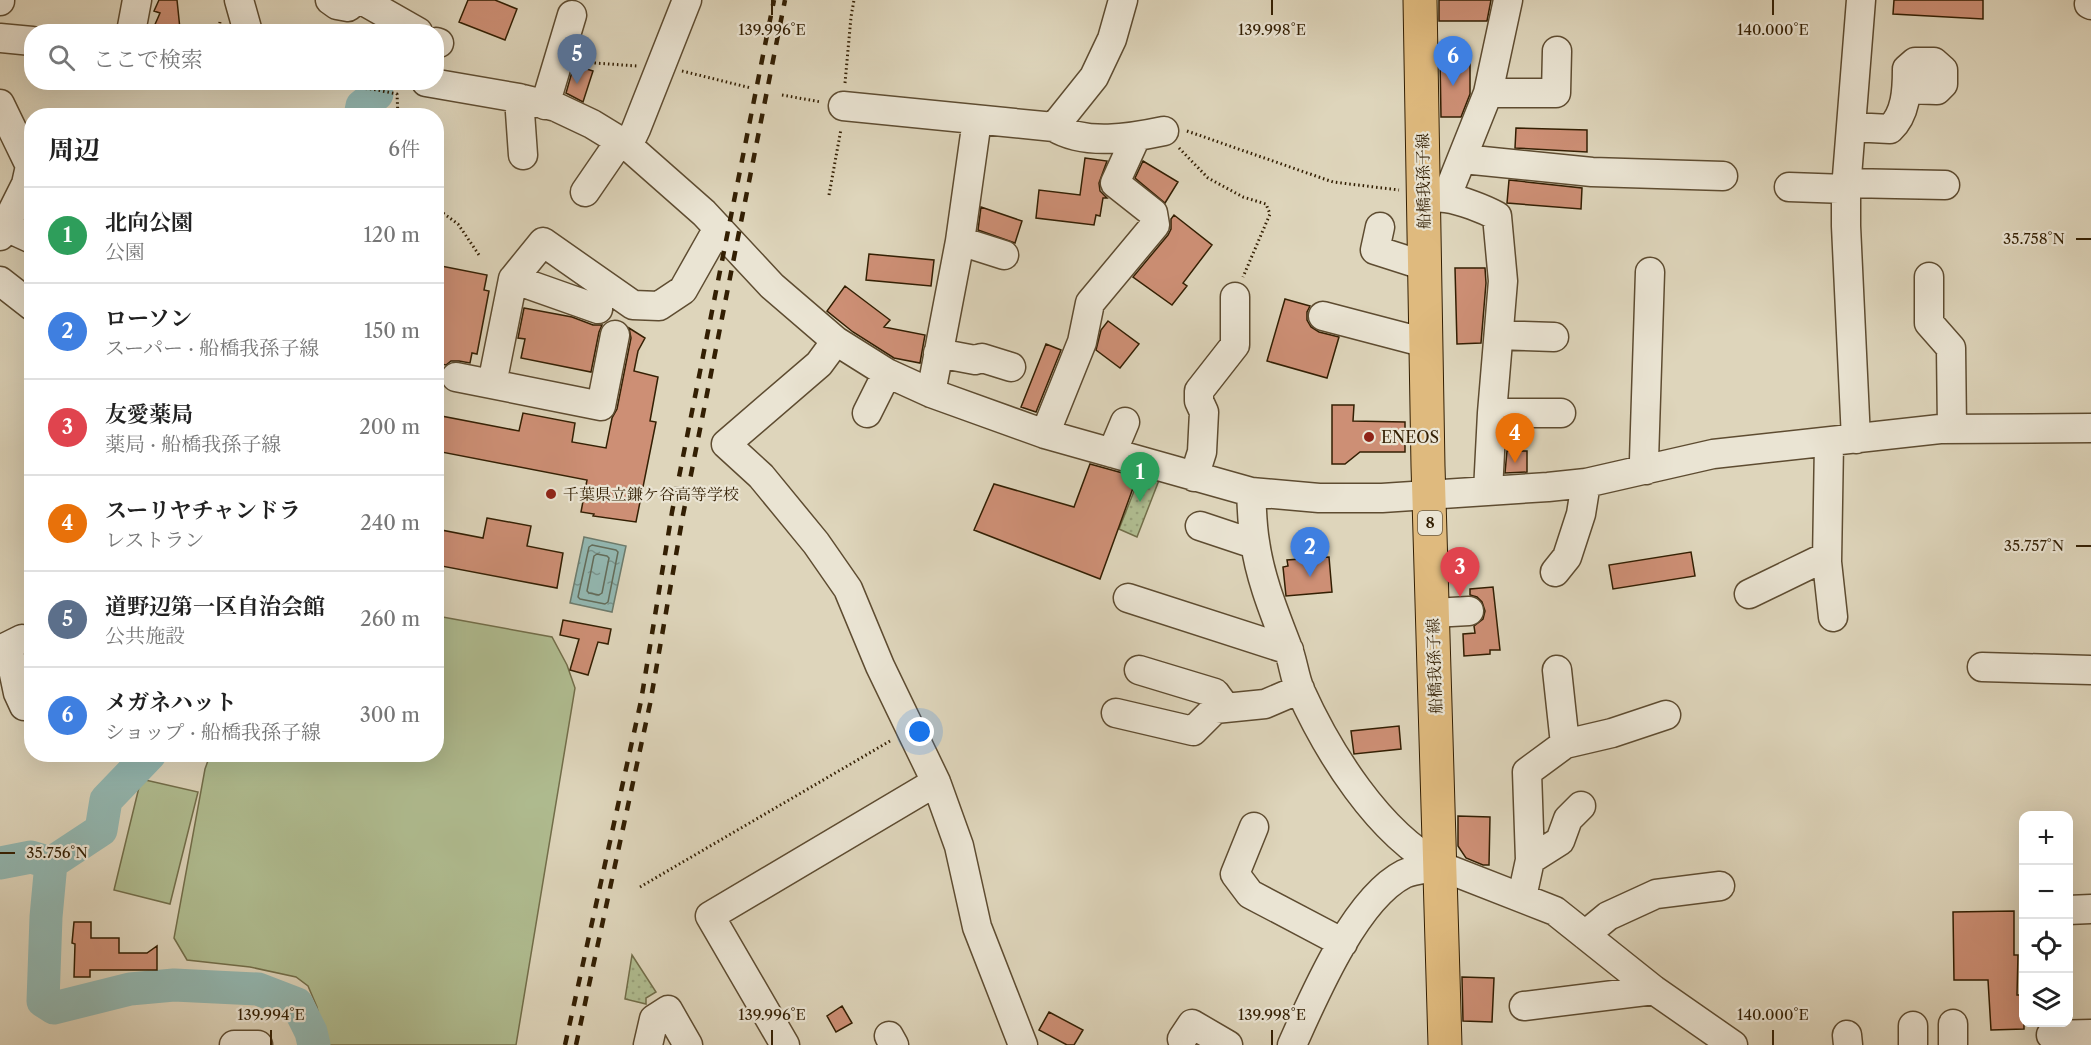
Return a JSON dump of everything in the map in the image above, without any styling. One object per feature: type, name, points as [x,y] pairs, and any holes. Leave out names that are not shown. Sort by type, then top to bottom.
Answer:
[{"type":"main road","name":"船橋我孫子線","points":[[1420,0],[1434,196],[1425,266],[1444,1045]]},
{"type":"street","points":[[132,24],[137,0]]},
{"type":"street","points":[[239,0],[246,24]]},
{"type":"street","points":[[330,0],[348,7],[357,0]]},
{"type":"street","points":[[362,0],[404,24]]},
{"type":"street","points":[[585,192],[636,129],[687,0]]},
{"type":"street","points":[[1054,127],[1094,77],[1112,39],[1123,0]]},
{"type":"street","points":[[1488,491],[1503,281],[1497,216],[1488,211],[1434,196],[1463,159],[1488,93],[1508,0]]},
{"type":"street","points":[[1833,617],[1827,562],[1842,441],[1846,186],[1861,0]]},
{"type":"street","points":[[523,156],[532,101],[572,15]]},
{"type":"street","points":[[0,38],[24,35]]},
{"type":"street","points":[[1488,93],[1556,93],[1557,51]]},
{"type":"street","points":[[444,85],[556,107],[592,124],[624,144],[704,213],[772,286],[836,341],[887,373],[931,393],[1045,434],[1251,492],[1319,498],[1429,496],[1586,483],[1713,454],[1952,429],[2091,428]]},
{"type":"street","points":[[1851,127],[1890,129],[1899,120],[1907,90]]},
{"type":"street","points":[[0,104],[24,154]]},
{"type":"street","points":[[843,106],[1054,127],[1062,132],[1097,139],[1136,137],[1164,131]]},
{"type":"street","points":[[931,393],[960,242],[977,120]]},
{"type":"street","points":[[1045,434],[1082,342],[1090,303],[1155,225],[1153,213],[1115,183],[1136,137]]},
{"type":"street","points":[[1463,159],[1592,172],[1723,176]]},
{"type":"street","points":[[24,185],[9,195],[3,231],[24,236]]},
{"type":"street","points":[[1789,186],[1946,185]]},
{"type":"street","points":[[1380,227],[1375,250],[1425,266]]},
{"type":"street","points":[[492,384],[513,279],[543,242],[633,305],[658,306],[683,290],[718,228]]},
{"type":"street","points":[[960,242],[1004,255]]},
{"type":"street","points":[[1646,470],[1644,460],[1650,272]]},
{"type":"street","points":[[1929,277],[1929,323],[1951,348],[1952,429]]},
{"type":"street","points":[[513,279],[598,309]]},
{"type":"street","points":[[0,281],[24,300]]},
{"type":"street","points":[[1194,477],[1202,452],[1204,412],[1199,401],[1199,391],[1235,345],[1235,297]]},
{"type":"street","points":[[1323,316],[1426,343]]},
{"type":"street","points":[[456,377],[601,406],[615,335]]},
{"type":"street","points":[[1500,335],[1554,337]]},
{"type":"street","points":[[836,341],[819,364],[726,444],[761,476],[816,543],[848,589],[880,666],[936,782],[959,846],[977,927],[1023,1045]]},
{"type":"street","points":[[938,353],[975,360],[982,358],[1011,367]]},
{"type":"street","points":[[867,413],[887,373]]},
{"type":"street","points":[[1492,413],[1561,413]]},
{"type":"street","points":[[1112,453],[1125,422]]},
{"type":"street","points":[[1555,572],[1567,556],[1581,514],[1586,483]]},
{"type":"street","points":[[1251,492],[1255,542],[1266,589],[1289,650],[1300,688],[1340,765],[1387,825],[1420,854],[1440,866],[1555,910],[1654,990],[1733,1045]]},
{"type":"street","points":[[1200,526],[1248,542],[1255,542]]},
{"type":"street","points":[[1749,594],[1817,561],[1827,562]]},
{"type":"street","points":[[1128,598],[1289,650]]},
{"type":"street","points":[[1433,613],[1469,611]]},
{"type":"street","points":[[0,661],[11,660],[18,693],[24,706]]},
{"type":"street","points":[[1982,667],[2091,670]]},
{"type":"street","points":[[1139,670],[1215,693],[1226,708]]},
{"type":"street","points":[[1557,670],[1565,744]]},
{"type":"street","points":[[1116,713],[1193,731],[1215,709],[1265,704],[1300,688]]},
{"type":"street","points":[[1521,897],[1530,860],[1527,772],[1565,744],[1612,733],[1666,715]]},
{"type":"street","points":[[785,1045],[710,916],[936,782]]},
{"type":"street","points":[[1530,860],[1560,841],[1568,819],[1581,806]]},
{"type":"street","points":[[1254,827],[1235,874],[1250,894],[1343,943]]},
{"type":"street","points":[[1292,1045],[1323,978],[1373,898],[1404,874],[1440,866]]},
{"type":"street","points":[[1585,935],[1608,916],[1656,894],[1720,886]]},
{"type":"street","points":[[2073,910],[2091,909]]},
{"type":"street","points":[[1524,1006],[1654,990]]},
{"type":"street","points":[[648,1045],[654,1019],[668,1010],[688,1045]]},
{"type":"street","points":[[1182,1039],[1192,1024],[1228,1045]]},
{"type":"street","points":[[2051,1034],[2091,1034]]},
{"type":"street","points":[[234,1045],[258,1045]]},
{"type":"path","points":[[377,90],[397,94],[398,108]]},
{"type":"path","points":[[782,95],[843,106]]},
{"type":"path","points":[[1164,131],[1189,132],[1333,182],[1434,196]]},
{"type":"path","points":[[1164,131],[1208,178],[1243,197],[1266,204],[1270,214],[1235,297]]},
{"type":"path","points":[[444,214],[458,224],[479,255]]},
{"type":"path","points":[[640,887],[912,729]]},
{"type":"green space","points":[[1142,471],[1161,475],[1137,537],[1119,529]]},
{"type":"green space","points":[[444,617],[552,637],[567,665],[575,688],[516,1045],[325,1045],[317,1007],[308,986],[296,977],[250,967],[187,960],[174,938],[208,762],[444,762]]},
{"type":"green space","points":[[141,779],[198,792],[170,904],[114,890]]},
{"type":"green space","points":[[632,955],[656,992],[646,998],[646,1004],[625,999]]},
{"type":"water","points":[[584,537],[626,546],[612,612],[570,603]]},
{"type":"building","points":[[159,0],[177,0],[179,24],[155,24],[160,13],[154,11]]},
{"type":"building","points":[[468,0],[495,0],[517,9],[505,40],[459,22]]},
{"type":"building","points":[[1439,0],[1491,0],[1487,21],[1439,21]]},
{"type":"building","points":[[1894,0],[1983,0],[1983,19],[1893,14]]},
{"type":"building","points":[[1440,57],[1470,57],[1470,94],[1461,117],[1441,117]]},
{"type":"building","points":[[574,65],[593,71],[583,102],[566,93]]},
{"type":"building","points":[[1516,128],[1587,130],[1587,152],[1515,148]]},
{"type":"building","points":[[1085,158],[1107,161],[1099,183],[1100,191],[1107,198],[1103,198],[1100,216],[1096,215],[1094,225],[1036,218],[1039,190],[1080,195]]},
{"type":"building","points":[[1143,161],[1178,182],[1165,203],[1135,178]]},
{"type":"building","points":[[1509,180],[1582,188],[1581,209],[1507,203]]},
{"type":"building","points":[[981,207],[1022,221],[1015,243],[978,230]]},
{"type":"building","points":[[1174,215],[1212,245],[1183,283],[1187,286],[1172,305],[1133,277],[1168,235]]},
{"type":"building","points":[[869,254],[934,260],[931,286],[866,280]]},
{"type":"building","points":[[444,267],[487,275],[484,290],[489,291],[477,354],[472,353],[470,363],[451,361],[444,365]]},
{"type":"building","points":[[1455,268],[1485,268],[1481,343],[1457,344]]},
{"type":"building","points":[[845,286],[890,320],[884,327],[925,335],[920,363],[894,358],[853,332],[827,311]]},
{"type":"building","points":[[1285,299],[1310,306],[1307,320],[1311,327],[1319,332],[1339,337],[1327,378],[1267,361]]},
{"type":"building","points":[[524,308],[572,317],[593,325],[602,325],[591,372],[521,358],[525,339],[518,338]]},
{"type":"building","points":[[1108,321],[1139,344],[1120,368],[1096,350],[1101,330]]},
{"type":"building","points":[[629,328],[645,338],[638,351],[634,371],[658,377],[650,421],[656,422],[636,522],[581,512],[587,480],[444,453],[444,417],[519,431],[523,413],[575,423],[572,442],[606,448],[612,418],[617,409],[631,338]]},
{"type":"building","points":[[1046,344],[1061,350],[1036,412],[1021,407]]},
{"type":"building","points":[[1332,405],[1354,405],[1353,421],[1405,422],[1405,452],[1360,452],[1345,464],[1332,464]]},
{"type":"building","points":[[1507,451],[1527,451],[1527,472],[1505,473]]},
{"type":"building","points":[[1090,464],[1137,477],[1100,579],[974,530],[994,484],[1074,507]]},
{"type":"building","points":[[487,518],[531,526],[527,546],[563,553],[557,588],[444,567],[444,531],[483,538]]},
{"type":"building","points":[[1691,552],[1695,576],[1613,589],[1609,565]]},
{"type":"building","points":[[1329,557],[1332,592],[1286,596],[1283,567],[1288,566],[1287,560]]},
{"type":"building","points":[[1493,587],[1500,650],[1490,650],[1490,654],[1464,656],[1463,634],[1475,633],[1474,626],[1483,619],[1485,611],[1482,602],[1470,595],[1470,589]]},
{"type":"building","points":[[563,620],[611,629],[608,644],[598,642],[588,675],[570,670],[579,639],[560,635]]},
{"type":"building","points":[[1399,726],[1401,749],[1354,754],[1351,731]]},
{"type":"building","points":[[1458,816],[1490,817],[1489,865],[1466,858],[1458,846]]},
{"type":"building","points":[[2014,911],[2014,955],[2018,955],[2019,1027],[2024,1027],[2024,1029],[1991,1030],[1988,980],[1954,980],[1953,912]]},
{"type":"building","points":[[74,922],[91,922],[91,938],[119,938],[119,953],[147,953],[157,946],[157,970],[90,970],[90,977],[74,977],[75,944],[72,943]]},
{"type":"building","points":[[1462,977],[1494,978],[1492,1022],[1463,1021]]},
{"type":"building","points":[[842,1006],[852,1023],[836,1032],[827,1016]]},
{"type":"building","points":[[1049,1012],[1083,1030],[1074,1045],[1067,1045],[1039,1030]]},
{"type":"waterway","points":[[362,108],[377,94]]},
{"type":"waterway","points":[[0,863],[31,857],[51,863],[101,830],[106,800],[142,762]]},
{"type":"waterway","points":[[51,863],[46,917],[43,1001],[54,1008],[130,989],[174,985],[258,989],[297,1004],[311,1032],[314,1045]]},
{"type":"railway","points":[[565,1045],[641,701],[672,512],[774,0]]},
{"type":"railway","points":[[576,1045],[650,704],[683,515],[785,0]]},
{"type":"place","name":"道野辺第一区自治会館","points":[[577,84]]},
{"type":"place","name":"メガネハット","points":[[1453,86]]},
{"type":"place","name":"ENEOS","points":[[1369,437]]},
{"type":"place","name":"スーリヤチャンドラ","points":[[1515,463]]},
{"type":"place","name":"千葉県立鎌ケ谷高等学校","points":[[551,494]]},
{"type":"place","name":"北向公園","points":[[1140,502]]},
{"type":"place","name":"ローソン","points":[[1310,577]]},
{"type":"place","name":"友愛薬局","points":[[1460,597]]}]
